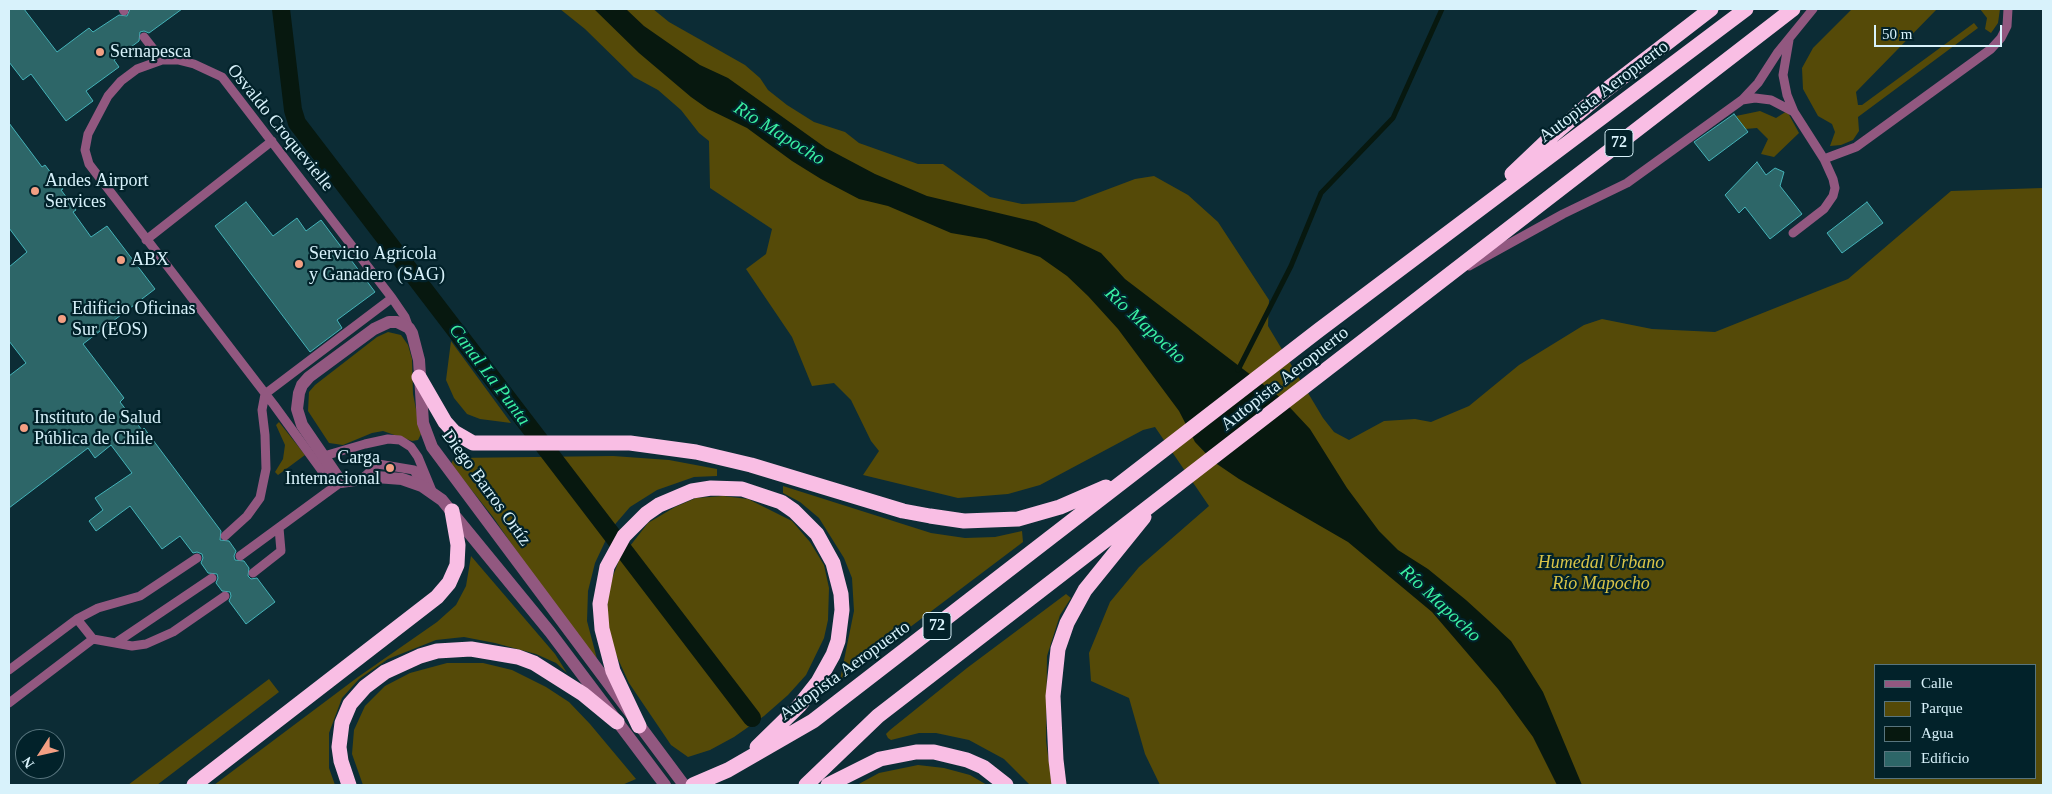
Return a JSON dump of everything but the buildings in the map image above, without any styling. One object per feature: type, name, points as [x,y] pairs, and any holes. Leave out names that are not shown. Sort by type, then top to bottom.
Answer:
[{"type":"highway","name":"Autopista Aeropuerto","points":[[1483,205],[1531,155],[1575,115],[1711,9]]},
{"type":"highway","name":"Autopista Aeropuerto","points":[[693,785],[742,762],[813,721],[1318,330],[1746,9]]},
{"type":"highway","name":"Autopista Aeropuerto","points":[[806,785],[878,716],[1793,9]]},
{"type":"highway","points":[[419,377],[445,422],[463,438],[484,444],[528,442],[630,443],[696,452],[751,464],[903,511],[964,521],[1018,519],[1039,514],[1126,478]]},
{"type":"highway","points":[[639,726],[613,671],[602,629],[601,592],[612,555],[624,536],[646,514],[675,497],[692,491],[729,487],[756,492],[781,502],[806,522],[826,548],[833,563],[841,594],[840,625],[833,655],[818,682],[799,706],[742,762]]},
{"type":"highway","points":[[1059,785],[1053,696],[1058,649],[1066,624],[1086,590],[1156,502]]},
{"type":"highway","points":[[194,785],[437,597],[449,583],[457,565],[458,545],[452,511]]},
{"type":"highway","points":[[349,785],[341,761],[340,734],[350,704],[374,679],[402,663],[428,653],[471,649],[518,657],[534,663],[583,694],[617,722]]},
{"type":"highway","points":[[828,785],[880,759],[916,752],[934,752],[967,760],[983,767],[1006,785]]},
{"type":"street","points":[[409,328],[396,322],[389,322],[374,329],[309,377],[302,385],[297,402],[298,417],[341,482],[362,478],[402,479],[427,488],[452,511],[550,632],[665,785]]},
{"type":"street","name":"Diego Barros Ortíz","points":[[409,328],[417,349],[423,422],[432,447],[684,785]]},
{"type":"lane","points":[[1446,277],[1496,253],[1563,214],[1616,190],[1742,100],[1758,83],[1790,37],[1813,9]]},
{"type":"lane","points":[[1824,159],[1856,147],[1991,48],[2001,38],[2007,26],[2008,9]]},
{"type":"lane","points":[[144,37],[162,60]]},
{"type":"lane","points":[[1790,37],[1783,75],[1787,95],[1794,112],[1824,159],[1835,188],[1833,196],[1824,209],[1792,233]]},
{"type":"lane","name":"Osvaldo Croquevielle","points":[[341,482],[325,475],[89,164],[86,150],[88,134],[108,96],[121,81],[137,69],[162,60],[178,60],[194,64],[222,77],[392,298],[405,317],[409,328]]},
{"type":"lane","points":[[1742,100],[1756,98],[1771,100],[1794,112]]},
{"type":"lane","points":[[146,240],[272,141]]},
{"type":"lane","points":[[225,536],[251,512],[260,498],[266,469],[266,435],[262,410],[265,394],[392,298]]},
{"type":"lane","points":[[324,456],[388,439],[400,440],[411,447],[418,457],[427,488]]},
{"type":"lane","points":[[240,556],[341,482]]},
{"type":"lane","points":[[253,573],[281,551],[279,528]]},
{"type":"lane","points":[[9,670],[77,618],[98,608],[140,596],[197,558]]},
{"type":"lane","points":[[117,642],[212,578]]},
{"type":"lane","points":[[9,703],[93,639],[132,646],[158,640],[173,632],[225,596]]},
{"type":"lane","points":[[77,618],[93,639]]},
{"type":"green space","name":"Humedal Urbano Río Mapocho","points":[[560,9],[653,9],[669,22],[745,65],[760,78],[768,90],[814,122],[845,132],[859,143],[918,164],[943,164],[990,197],[1022,204],[1074,202],[1135,179],[1154,176],[1188,195],[1218,222],[1269,300],[1268,326],[1323,418],[1334,432],[1349,440],[1384,421],[1415,419],[1431,422],[1469,406],[1519,365],[1584,325],[1602,319],[1652,329],[1715,332],[1848,279],[1951,191],[2043,188],[2043,785],[1160,785],[1145,754],[1129,698],[1091,681],[1089,653],[1110,602],[1139,567],[1209,506],[1155,427],[1143,430],[1040,485],[1008,494],[958,498],[863,475],[879,451],[871,441],[851,400],[834,383],[812,386],[792,337],[746,269],[766,254],[772,229],[710,188],[709,141],[699,133],[681,110],[658,90],[634,77],[585,29]]},
{"type":"green space","points":[[1852,9],[1937,9],[1856,92],[1858,105],[1862,105],[1974,23],[1978,28],[1858,117],[1859,131],[1853,140],[1841,145],[1830,146],[1835,132],[1832,124],[1818,116],[1803,89],[1802,68],[1813,48]]},
{"type":"green space","points":[[1980,9],[2000,9],[1998,23],[1991,33],[1985,29],[1987,18]]},
{"type":"green space","points":[[1760,111],[1776,118],[1787,111],[1799,133],[1774,157],[1761,154],[1768,139],[1757,128],[1745,129],[1736,116]]},
{"type":"green space","points":[[388,332],[401,335],[408,345],[412,359],[413,394],[421,434],[418,440],[412,441],[383,431],[372,433],[343,445],[329,443],[308,411],[309,392],[315,385],[377,337]]},
{"type":"green space","points":[[451,341],[511,423],[480,419],[467,414],[454,398],[446,380]]},
{"type":"green space","points":[[279,422],[305,455],[278,475],[275,472],[283,459],[285,445],[276,425]]},
{"type":"green space","points":[[613,456],[669,460],[717,469],[717,476],[694,477],[657,490],[630,507],[611,529],[595,563],[588,591],[587,621],[597,659],[548,597],[493,517],[451,464],[454,458]]},
{"type":"green space","points":[[783,486],[931,533],[965,538],[995,537],[1022,531],[1023,542],[840,680],[854,611],[852,578],[844,558],[819,518],[800,502],[783,493]]},
{"type":"green space","points":[[723,496],[748,499],[792,521],[810,542],[824,565],[829,588],[828,620],[824,638],[806,675],[788,695],[764,716],[734,737],[710,750],[688,757],[671,745],[629,683],[618,659],[610,639],[606,615],[610,584],[619,560],[648,523],[675,507],[696,498]]},
{"type":"green space","points":[[471,556],[555,654],[567,673],[556,663],[536,654],[495,643],[464,637],[436,640],[388,659],[359,679],[342,698],[329,733],[329,768],[335,785],[214,785],[358,677],[437,622],[456,605],[466,586]]},
{"type":"green space","points":[[1066,594],[1071,598],[1060,615],[1047,656],[1046,741],[1052,785],[1030,785],[1004,759],[969,740],[936,733],[919,733],[891,740],[888,738],[886,734],[890,730],[967,668]]},
{"type":"green space","points":[[447,663],[483,663],[512,670],[546,687],[569,702],[636,779],[622,785],[363,785],[352,754],[354,730],[365,706],[385,686],[410,673]]},
{"type":"green space","points":[[269,679],[279,692],[157,785],[128,785]]},
{"type":"green space","points":[[918,765],[944,768],[970,775],[987,785],[857,785],[879,773]]},
{"type":"water","name":"Río Mapocho","points":[[594,9],[626,9],[644,26],[700,65],[728,78],[826,148],[875,174],[927,196],[1036,222],[1101,253],[1125,279],[1281,398],[1310,429],[1347,488],[1379,531],[1398,550],[1428,569],[1466,600],[1511,641],[1543,692],[1582,785],[1557,785],[1533,737],[1498,689],[1432,612],[1348,542],[1239,479],[1214,462],[1195,442],[1179,411],[1118,329],[1067,276],[1040,257],[986,239],[951,233],[888,206],[859,199],[821,179],[792,161],[747,128],[708,109],[691,97],[639,53]]},
{"type":"waterway","name":"Canal La Punta","points":[[281,9],[293,110],[297,123],[752,718]]},
{"type":"waterway","points":[[1238,370],[1291,266],[1321,193],[1393,118],[1442,9]]},
{"type":"place","name":"Sernapesca","points":[[100,52]]},
{"type":"place","name":"Andes Airport Services","points":[[35,191]]},
{"type":"place","name":"ABX","points":[[121,260]]},
{"type":"place","name":"Servicio Agrícola y Ganadero (SAG)","points":[[299,264]]},
{"type":"place","name":"Edificio Oficinas Sur (EOS)","points":[[62,319]]},
{"type":"place","name":"Instituto de Salud Pública de Chile","points":[[24,428]]},
{"type":"place","name":"Carga Internacional","points":[[390,468]]}]
